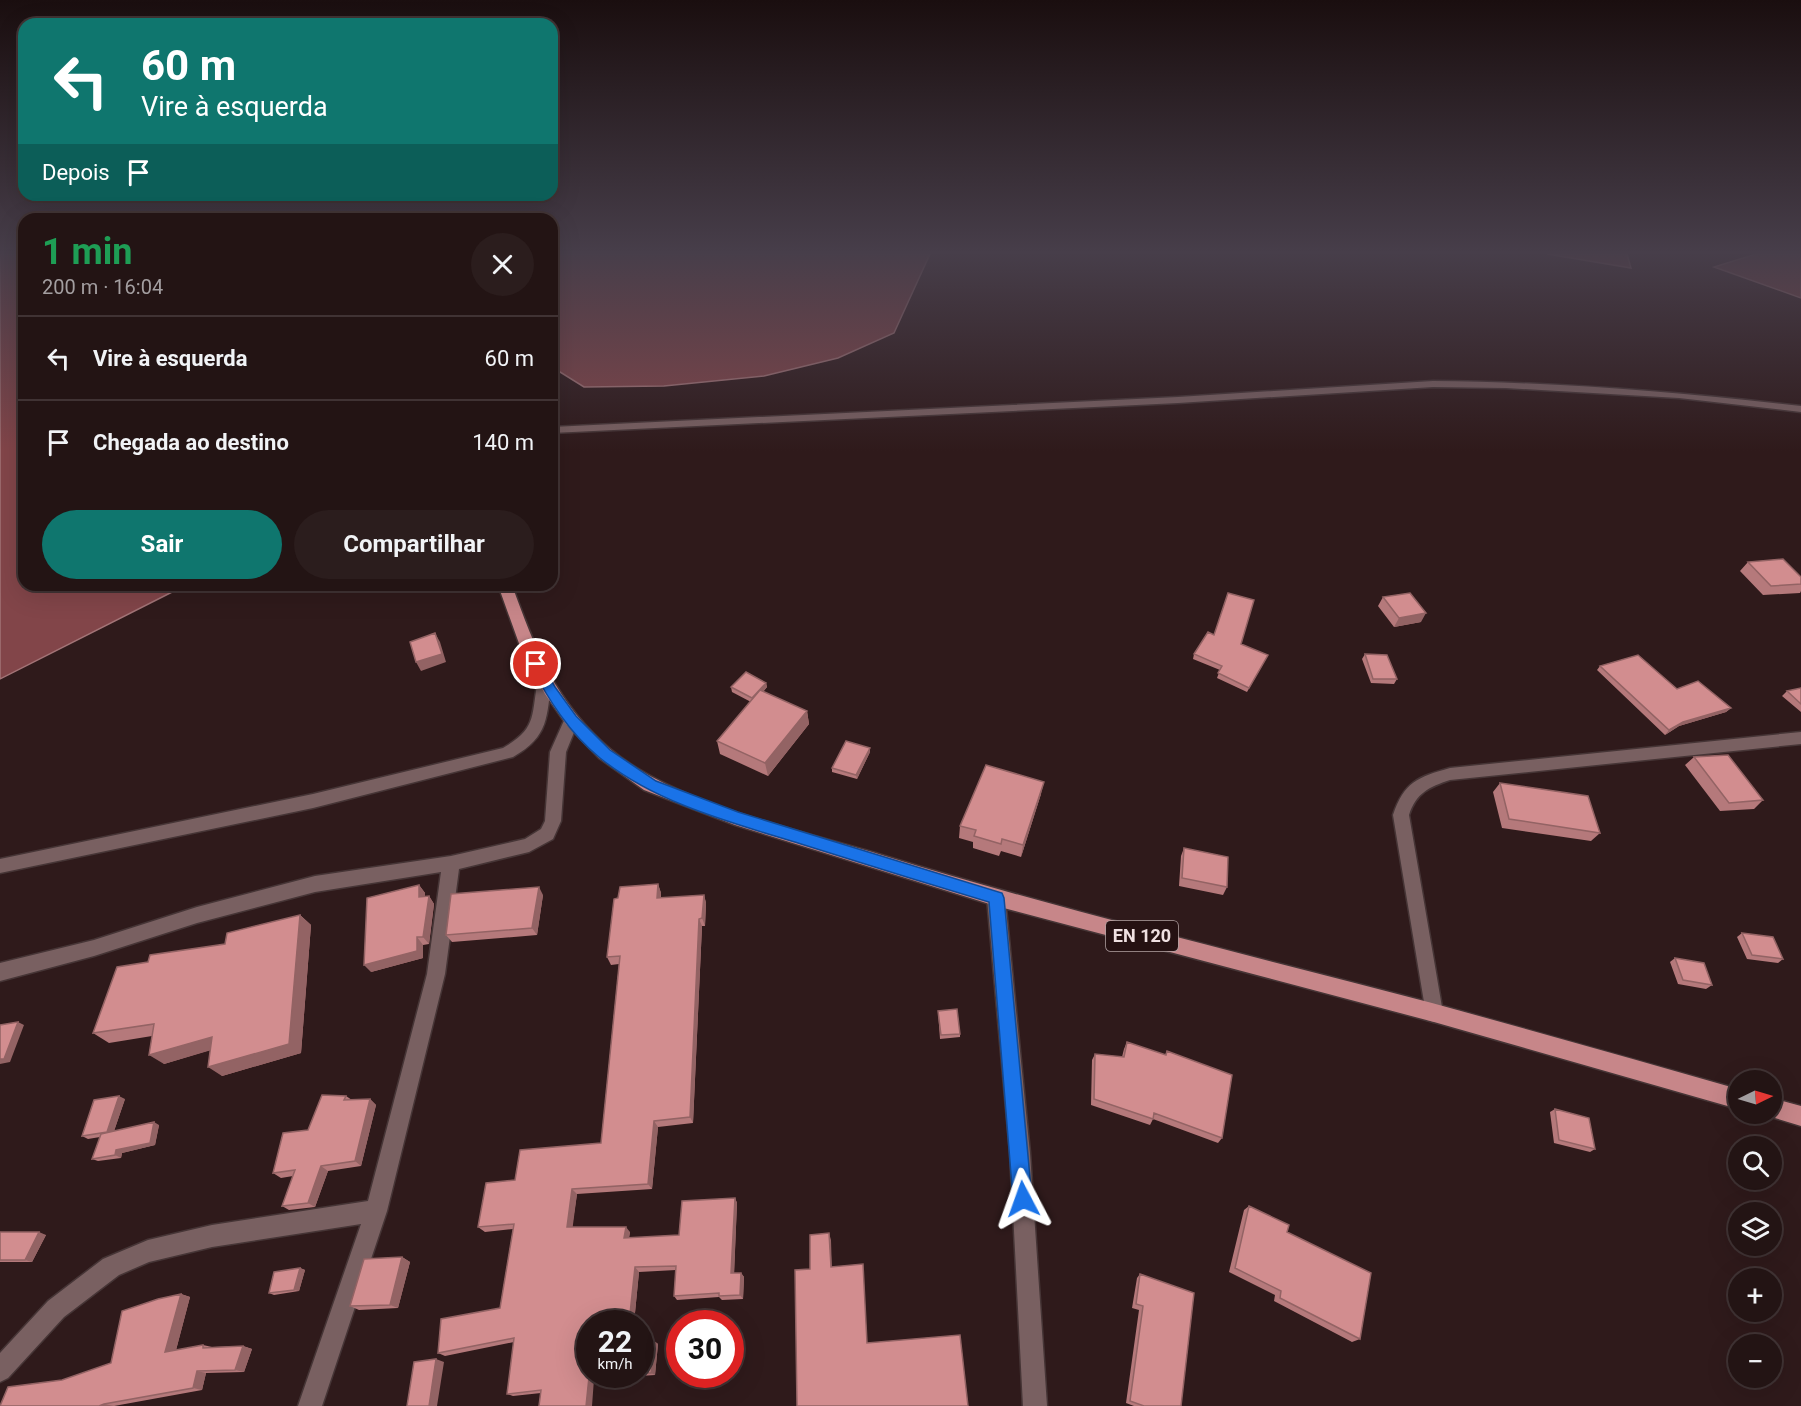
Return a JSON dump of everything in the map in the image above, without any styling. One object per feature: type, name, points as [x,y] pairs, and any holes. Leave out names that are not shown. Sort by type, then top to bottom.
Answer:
[{"type":"main road","name":"EN 120","points":[[506,591],[528,649],[544,679],[571,720],[605,754],[650,785],[735,818],[996,898],[1434,1013],[1728,1096]]},
{"type":"main road","points":[[1782,1111],[1801,1116]]},
{"type":"street","points":[[558,430],[1178,400],[1433,384],[1506,385],[1679,395],[1801,409]]},
{"type":"street","points":[[0,866],[313,801],[507,753],[526,744],[535,733],[540,722],[540,699],[544,679]]},
{"type":"street","points":[[0,972],[94,948],[197,915],[315,884],[451,863],[529,845],[547,834],[553,821],[558,752],[571,720]]},
{"type":"street","points":[[1434,1013],[1401,815],[1406,798],[1420,784],[1450,774],[1801,738]]},
{"type":"street","points":[[310,1406],[376,1212],[436,975],[451,863]]},
{"type":"street","points":[[996,898],[1020,1153],[1035,1406]]},
{"type":"street","points":[[0,1370],[56,1309],[111,1267],[148,1251],[212,1236],[376,1212]]},
{"type":"shaded area","points":[[0,320],[18,320],[18,591],[174,591],[0,679]]},
{"type":"shaded area","points":[[558,320],[900,320],[894,333],[838,358],[764,376],[664,386],[584,387],[558,371]]},
{"type":"building","points":[[1783,559],[1801,577],[1801,584],[1771,586],[1748,562]]},
{"type":"building","points":[[1228,593],[1254,600],[1241,644],[1268,655],[1249,688],[1218,673],[1222,666],[1194,654],[1208,632],[1214,635]]},
{"type":"building","points":[[1410,593],[1426,613],[1399,618],[1383,597]]},
{"type":"building","points":[[435,633],[442,654],[416,662],[410,642]]},
{"type":"building","points":[[1365,654],[1387,655],[1397,679],[1373,679]]},
{"type":"building","points":[[1638,655],[1677,689],[1698,681],[1731,708],[1683,722],[1669,730],[1600,666]]},
{"type":"building","points":[[746,672],[766,683],[752,698],[731,687]]},
{"type":"building","points":[[1801,688],[1801,704],[1787,691]]},
{"type":"building","points":[[760,690],[807,711],[765,763],[717,741]]},
{"type":"building","points":[[846,741],[870,748],[856,775],[832,768]]},
{"type":"building","points":[[1728,755],[1763,800],[1729,803],[1694,757]]},
{"type":"building","points":[[986,765],[1044,782],[1023,845],[1002,839],[1001,844],[974,836],[976,830],[960,826]]},
{"type":"building","points":[[1500,783],[1588,796],[1600,833],[1509,819]]},
{"type":"building","points":[[1184,848],[1228,857],[1227,887],[1182,878]]},
{"type":"building","points":[[658,884],[657,898],[704,895],[702,918],[699,919],[690,1117],[654,1121],[648,1184],[572,1189],[567,1227],[626,1227],[624,1238],[679,1235],[682,1201],[735,1198],[731,1273],[741,1273],[740,1295],[719,1296],[719,1293],[674,1296],[676,1266],[635,1267],[630,1310],[576,1310],[576,1388],[588,1388],[586,1406],[539,1406],[541,1390],[507,1394],[514,1338],[438,1353],[441,1319],[500,1308],[514,1224],[478,1227],[486,1183],[515,1180],[520,1150],[601,1143],[620,956],[607,957],[614,899],[618,898],[620,887]]},
{"type":"building","points":[[419,885],[419,897],[429,896],[423,937],[417,937],[417,951],[364,965],[367,898]]},
{"type":"building","points":[[539,887],[532,928],[446,935],[451,894]]},
{"type":"building","points":[[300,915],[289,1044],[208,1067],[212,1037],[149,1055],[154,1024],[93,1033],[117,967],[148,962],[150,955],[225,944],[227,933]]},
{"type":"building","points":[[1742,933],[1773,937],[1783,959],[1752,955]]},
{"type":"building","points":[[1675,958],[1704,963],[1712,985],[1683,980]]},
{"type":"building","points":[[957,1009],[960,1034],[941,1035],[938,1011]]},
{"type":"building","points":[[18,1022],[4,1059],[0,1059],[0,1025]]},
{"type":"building","points":[[1127,1042],[1166,1055],[1167,1051],[1232,1075],[1222,1138],[1154,1113],[1153,1119],[1094,1099],[1095,1054],[1124,1057]]},
{"type":"building","points":[[322,1095],[346,1096],[344,1100],[370,1099],[355,1161],[321,1166],[308,1203],[282,1206],[295,1170],[273,1173],[283,1133],[308,1130]]},
{"type":"building","points":[[119,1096],[107,1132],[82,1136],[94,1100]]},
{"type":"building","points":[[1555,1109],[1589,1118],[1595,1149],[1559,1140]]},
{"type":"building","points":[[154,1122],[150,1143],[116,1150],[115,1155],[92,1159],[101,1134]]},
{"type":"building","points":[[1249,1206],[1289,1225],[1287,1232],[1371,1273],[1360,1339],[1280,1298],[1281,1291],[1235,1268]]},
{"type":"building","points":[[0,1232],[39,1232],[25,1260],[0,1260]]},
{"type":"building","points":[[829,1233],[831,1267],[863,1264],[867,1343],[960,1335],[968,1406],[797,1406],[795,1270],[810,1269],[810,1235]]},
{"type":"building","points":[[402,1257],[390,1305],[350,1306],[364,1259]]},
{"type":"building","points":[[300,1268],[294,1290],[269,1293],[274,1272]]},
{"type":"building","points":[[1140,1274],[1194,1293],[1181,1406],[1144,1406],[1130,1401],[1143,1306],[1136,1304]]},
{"type":"building","points":[[181,1294],[165,1352],[203,1345],[203,1348],[243,1346],[235,1370],[197,1371],[193,1388],[99,1406],[0,1406],[8,1387],[62,1380],[111,1363],[122,1311]]},
{"type":"building","points":[[436,1359],[429,1406],[407,1406],[414,1362]]},
{"type":"route","points":[[536,664],[550,690],[571,720],[605,754],[650,785],[735,818],[996,898],[1023,1199]]}]
